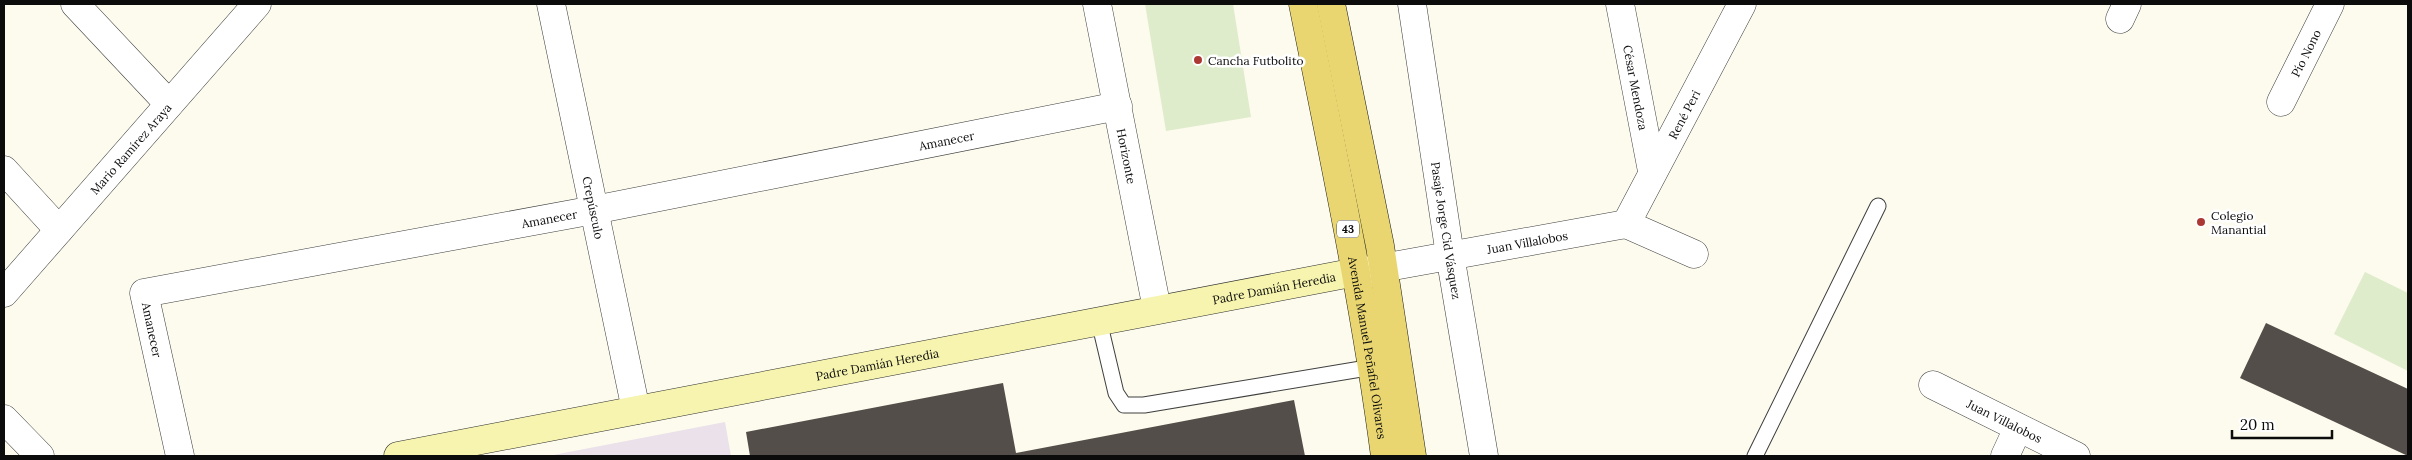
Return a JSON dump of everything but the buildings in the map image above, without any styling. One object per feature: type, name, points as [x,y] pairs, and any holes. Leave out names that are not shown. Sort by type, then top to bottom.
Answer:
[{"type":"main road","name":"Avenida Manuel Peñafiel Olivares","points":[[1303,4],[1356,272],[1373,367],[1384,456]]},
{"type":"main road","name":"43","points":[[1331,4],[1383,267],[1412,456]]},
{"type":"street","points":[[75,4],[170,104]]},
{"type":"street","name":"Mario Ramírez Araya","points":[[4,293],[257,4]]},
{"type":"street","name":"Horizonte","points":[[1097,4],[1157,310]]},
{"type":"street","name":"Pasaje Jorge Cid Vásquez","points":[[1412,4],[1450,255],[1484,456]]},
{"type":"street","name":"César Mendoza","points":[[1620,4],[1652,171]]},
{"type":"street","name":"René Peri","points":[[1626,224],[1652,171],[1742,4]]},
{"type":"street","name":"Pío Nono","points":[[2281,102],[2330,4]]},
{"type":"street","name":"Crepúsculo","points":[[557,5],[594,210],[636,410]]},
{"type":"street","name":"Amanecer","points":[[180,456],[144,293],[594,210],[1118,106]]},
{"type":"street","points":[[4,170],[59,230]]},
{"type":"street","points":[[1626,224],[1694,254]]},
{"type":"street","name":"Juan Villalobos","points":[[1356,272],[1626,224]]},
{"type":"street","name":"Padre Damián Heredia","points":[[398,456],[1356,272]]},
{"type":"street","name":"Juan Villalobos","points":[[1933,385],[2076,456]]},
{"type":"street","points":[[4,419],[40,456]]},
{"type":"street","points":[[2005,456],[2018,428]]},
{"type":"lane","points":[[1755,456],[1878,206]]},
{"type":"lane","points":[[1099,321],[1116,393],[1124,405],[1144,405],[1373,367]]},
{"type":"shaded area","points":[[725,422],[731,456],[548,456]]},
{"type":"green space","name":"Cancha Futbolito","points":[[1145,4],[1233,4],[1251,117],[1166,131]]},
{"type":"green space","points":[[2365,272],[2408,293],[2408,371],[2334,334]]},
{"type":"place","name":"Cancha Futbolito","points":[[1198,60]]},
{"type":"place","name":"Colegio Manantial","points":[[2201,222]]}]
